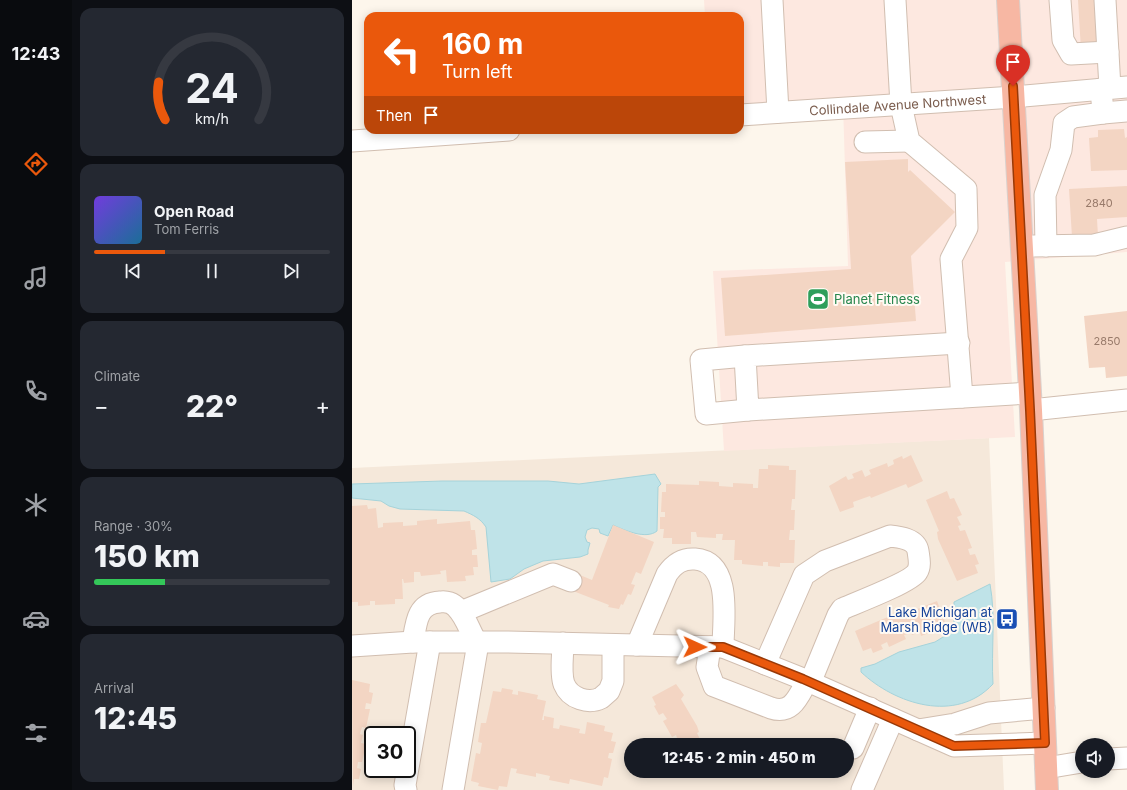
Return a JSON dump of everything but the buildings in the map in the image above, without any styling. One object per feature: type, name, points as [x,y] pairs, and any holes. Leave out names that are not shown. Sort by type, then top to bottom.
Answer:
[{"type":"highway","points":[[1008,0],[1030,401],[1047,790]]},
{"type":"street","points":[[772,0],[778,112]]},
{"type":"street","points":[[895,0],[901,105],[908,141],[966,189],[968,228],[950,259],[959,343],[962,397]]},
{"type":"street","points":[[1060,0],[1063,40],[1072,54],[1108,52]]},
{"type":"street","points":[[1103,113],[1112,88],[1105,0]]},
{"type":"street","name":"Collindale Avenue Northwest","points":[[744,115],[1014,97],[1112,88]]},
{"type":"street","points":[[1046,246],[1045,195],[1061,150],[1064,123],[1073,117],[1127,111]]},
{"type":"street","points":[[352,141],[452,134]]},
{"type":"street","points":[[865,142],[908,141]]},
{"type":"street","points":[[1022,246],[1094,245],[1127,237]]},
{"type":"street","points":[[959,343],[701,360],[706,414],[748,410],[962,397],[1030,401],[1127,400]]},
{"type":"street","points":[[745,356],[748,410]]},
{"type":"street","points":[[638,645],[667,574],[674,564],[684,560],[703,560],[716,568],[723,594],[716,647],[707,667],[714,686],[778,711],[788,709],[795,702],[809,682],[842,609],[906,580],[917,573],[920,564],[917,548],[914,543],[902,538],[890,536],[825,561],[804,575],[765,664]]},
{"type":"street","points":[[461,612],[553,574],[571,581]]},
{"type":"street","points":[[406,790],[405,785],[421,642],[417,618],[424,606],[434,602],[445,602],[456,606],[461,612],[477,643],[453,790]]},
{"type":"street","points":[[352,646],[421,642],[563,643],[716,647],[765,664],[809,682],[954,746],[1045,743]]},
{"type":"street","points":[[563,643],[564,684],[576,698],[585,700],[601,698],[611,686],[613,645]]},
{"type":"street","points":[[854,746],[870,708]]},
{"type":"street","points":[[918,730],[955,724],[989,713],[1044,708]]},
{"type":"street","points":[[862,790],[893,719]]},
{"type":"street","points":[[1115,758],[1127,758]]},
{"type":"street","points":[[1046,768],[1075,763]]},
{"type":"shaded area","points":[[704,0],[1127,0],[1127,252],[1005,262],[1015,437],[724,451],[713,271],[848,266],[843,104],[744,111],[744,12],[705,12]]},
{"type":"shaded area","points":[[989,438],[1004,790],[352,790],[352,468]]},
{"type":"water","points":[[655,474],[661,484],[658,487],[657,531],[647,535],[635,533],[613,525],[608,536],[600,533],[599,529],[592,528],[587,530],[585,537],[587,542],[590,543],[588,554],[580,557],[543,561],[524,569],[510,579],[491,582],[486,527],[476,517],[464,511],[400,509],[389,506],[381,501],[352,498],[352,484],[442,481],[548,481],[579,484]]},
{"type":"water","points":[[990,584],[993,609],[993,684],[978,696],[962,704],[944,706],[926,705],[891,693],[861,672],[861,668],[875,664],[899,652],[935,642],[948,634],[954,622],[954,602]]},
{"type":"place","name":"Planet Fitness","points":[[818,299]]},
{"type":"place","name":"Lake Michigan at Marsh Ridge (WB)","points":[[1007,619]]},
{"type":"route","points":[[695,647],[723,647],[803,679],[954,746],[970,747],[1045,743],[1030,410],[1013,86]]}]
